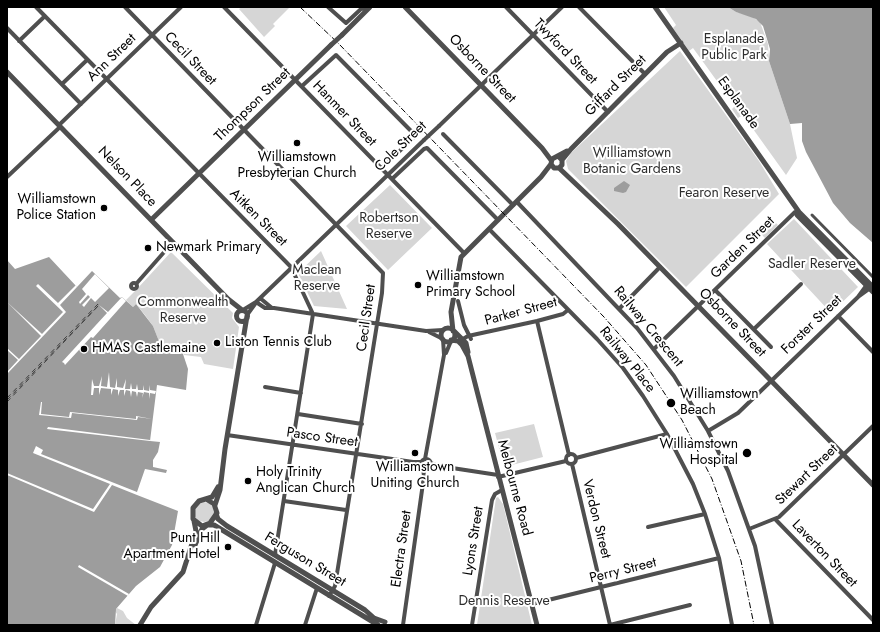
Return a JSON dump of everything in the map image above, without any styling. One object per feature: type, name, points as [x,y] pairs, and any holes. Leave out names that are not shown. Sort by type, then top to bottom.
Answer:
[{"type":"street","name":"Aitken Street","points":[[36,7],[291,268],[313,314]]},
{"type":"street","name":"Cecil Street","points":[[125,7],[383,273],[382,293],[362,424],[346,510],[335,586],[329,596]]},
{"type":"street","name":"Ann Street","points":[[7,177],[151,34],[181,7]]},
{"type":"street","name":"Hanmer Street","points":[[224,7],[464,253]]},
{"type":"street","points":[[328,7],[345,23],[361,9],[370,8]]},
{"type":"street","name":"Osborne Street","points":[[405,7],[873,485]]},
{"type":"street","name":"Twyford Street","points":[[506,7],[608,112]]},
{"type":"street","name":"Cole Street","points":[[247,316],[257,301],[562,7]]},
{"type":"street","points":[[579,7],[645,74]]},
{"type":"street","name":"Esplanade","points":[[655,7],[750,140],[796,211],[870,288]]},
{"type":"street","name":"Thompson Street","points":[[151,220],[370,8]]},
{"type":"street","points":[[19,41],[44,16]]},
{"type":"street","points":[[7,28],[81,104]]},
{"type":"street","name":"Giffard Street","points":[[464,253],[571,149],[669,50],[681,43]]},
{"type":"street","points":[[302,86],[336,55],[414,134],[413,138],[382,168]]},
{"type":"street","points":[[62,84],[87,60]]},
{"type":"street","name":"Nelson Place","points":[[7,72],[228,299],[247,316],[227,435],[220,490],[215,505]]},
{"type":"street","name":"Railway Crescent","points":[[443,134],[620,308],[674,376],[708,431],[728,471],[759,560],[772,625]]},
{"type":"street","points":[[392,179],[424,149],[427,148],[498,220]]},
{"type":"street","name":"Garden Street","points":[[654,349],[796,211]]},
{"type":"street","points":[[812,215],[873,277]]},
{"type":"street","name":"Railway Place","points":[[489,229],[622,368],[643,396],[667,434],[693,484],[705,514],[719,558],[732,625]]},
{"type":"street","points":[[136,284],[173,242]]},
{"type":"street","points":[[443,339],[441,334],[451,312],[458,267],[464,253]]},
{"type":"street","points":[[620,308],[660,267]]},
{"type":"street","points":[[754,329],[801,284]]},
{"type":"street","name":"Forster Street","points":[[708,431],[736,415],[858,297],[870,288]]},
{"type":"street","points":[[716,290],[771,347]]},
{"type":"street","name":"Nelson Place","points":[[228,299],[243,327],[244,338]]},
{"type":"street","points":[[257,301],[274,308],[426,331],[444,330],[449,328],[464,342]]},
{"type":"street","name":"Cole Street","points":[[242,310],[257,301]]},
{"type":"street","points":[[458,301],[464,325],[470,337]]},
{"type":"street","points":[[242,310],[238,312],[237,318],[244,321],[247,316]]},
{"type":"street","name":"Parker Street","points":[[464,342],[470,337],[563,314],[568,310]]},
{"type":"street","points":[[451,312],[455,336],[451,341]]},
{"type":"street","points":[[275,555],[313,314]]},
{"type":"street","points":[[838,316],[873,352]]},
{"type":"street","points":[[537,321],[569,455],[566,461],[572,464],[575,463],[576,458]]},
{"type":"street","points":[[426,331],[443,339],[464,342]]},
{"type":"street","name":"Electra Street","points":[[403,625],[427,452],[444,355],[443,339]]},
{"type":"street","name":"Electra Street","points":[[444,355],[451,341]]},
{"type":"street","name":"Melbourne Road","points":[[464,342],[538,625]]},
{"type":"street","points":[[265,387],[301,393]]},
{"type":"street","points":[[298,414],[362,424]]},
{"type":"street","name":"Stewart Street","points":[[749,529],[776,520],[873,426]]},
{"type":"street","points":[[569,455],[573,455],[576,458],[667,434]]},
{"type":"street","name":"Pasco Street","points":[[227,435],[498,476],[566,461]]},
{"type":"street","name":"Verdon Street","points":[[572,464],[610,625]]},
{"type":"street","name":"Nelson Place","points":[[206,499],[211,498],[216,493],[221,476]]},
{"type":"street","name":"Lyons Street","points":[[472,625],[492,500],[495,494],[502,490]]},
{"type":"street","points":[[141,625],[155,603],[179,578],[202,530],[212,521],[216,514],[215,505],[211,500],[206,499],[199,501],[193,508],[192,515],[197,529],[190,555]]},
{"type":"street","points":[[284,501],[346,510]]},
{"type":"street","name":"Ferguson Street","points":[[216,514],[216,517],[221,522],[365,610],[383,624],[391,625]]},
{"type":"street","points":[[648,527],[705,514]]},
{"type":"street","name":"Laverton Street","points":[[776,520],[873,620]]},
{"type":"street","points":[[194,521],[200,525],[207,525]]},
{"type":"street","name":"Ferguson Street","points":[[207,525],[214,525],[378,625]]},
{"type":"street","name":"Perry Street","points":[[532,604],[719,558]]},
{"type":"street","points":[[256,625],[275,562]]},
{"type":"street","points":[[305,625],[317,588]]},
{"type":"street","points":[[610,625],[690,605]]},
{"type":"green space","points":[[242,7],[290,7],[273,24],[275,26],[264,37],[239,9]]},
{"type":"green space","name":"Esplanade Public Park","points":[[664,7],[728,7],[736,12],[751,16],[760,22],[768,44],[769,61],[790,124],[797,158],[786,175],[743,115],[738,118],[732,109],[735,106],[693,48],[689,51],[673,28],[676,25]]},
{"type":"green space","points":[[680,51],[759,161],[779,194],[686,287],[568,169],[566,161],[571,153]]},
{"type":"green space","name":"Robertson Reserve","points":[[390,185],[432,228],[388,270],[346,226]]},
{"type":"green space","points":[[771,218],[778,225],[765,238],[758,231]]},
{"type":"green space","name":"Sadler Reserve","points":[[794,219],[858,287],[831,313],[767,244]]},
{"type":"green space","name":"Maclean Reserve","points":[[321,251],[347,309],[314,306],[298,273]]},
{"type":"green space","name":"Commonwealth Reserve","points":[[171,252],[233,313],[232,318],[239,327],[233,369],[204,364],[201,357],[184,355],[180,345],[162,349],[153,326],[145,315],[136,304],[133,307],[126,300]]},
{"type":"green space","points":[[534,424],[543,457],[504,467],[495,433]]},
{"type":"green space","name":"Dennis Reserve","points":[[498,497],[503,504],[532,625],[477,625],[496,498]]},
{"type":"green space","points":[[204,502],[211,505],[214,512],[211,519],[204,522],[197,519],[194,512],[197,505]]},
{"type":"green space","points":[[117,608],[123,611],[127,618],[136,625],[115,625],[117,614],[115,611]]},
{"type":"shaded area","points":[[728,7],[873,7],[873,243],[850,223],[833,203],[806,152],[802,141],[802,123],[790,124],[769,61],[770,49],[763,26],[756,19],[736,12]]},
{"type":"shaded area","points":[[624,181],[630,185],[626,192],[623,193],[614,191],[614,188]]},
{"type":"shaded area","points":[[49,257],[77,287],[92,271],[120,298],[122,297],[133,307],[136,304],[153,326],[162,349],[180,345],[188,369],[186,390],[157,385],[150,441],[160,442],[158,452],[153,460],[153,467],[167,470],[166,473],[145,469],[137,492],[137,495],[178,511],[172,545],[160,567],[136,586],[116,609],[115,625],[7,625],[7,260],[15,269]]},
{"type":"pier","points":[[95,274],[109,288],[95,302],[91,298],[84,307],[82,305],[90,297],[88,295],[80,304],[79,302],[86,294],[82,289]]},
{"type":"pier","points":[[38,284],[58,303],[76,285],[77,287],[60,305],[66,312],[7,374],[7,372],[18,360],[7,350],[7,348],[19,359],[41,336],[7,302],[42,334],[63,312],[36,286]]},
{"type":"pier","points":[[122,297],[126,301],[93,338],[91,337],[65,365],[62,362],[107,313],[99,305],[108,312]]},
{"type":"pier","points":[[109,372],[110,387],[115,388],[117,378],[117,387],[123,388],[126,379],[125,389],[130,389],[131,383],[132,389],[136,389],[137,384],[138,390],[143,390],[144,385],[144,390],[149,391],[150,385],[150,390],[156,391],[155,394],[150,393],[149,399],[149,393],[144,392],[142,398],[143,393],[138,392],[137,397],[136,392],[132,391],[131,397],[130,391],[126,390],[124,396],[124,390],[120,390],[118,396],[118,390],[113,389],[111,395],[111,389],[101,388],[99,395],[99,388],[94,388],[93,395],[91,395],[92,379],[94,386],[99,386],[102,376],[101,386],[107,387]]},
{"type":"pier","points":[[41,402],[41,414],[69,417],[70,412],[136,419],[136,416],[152,419],[138,417],[137,420],[72,413],[71,418],[39,415]]},
{"type":"pier","points":[[48,427],[150,440],[150,441],[47,429]]},
{"type":"pier","points":[[36,446],[43,450],[41,454],[137,492],[137,495],[112,485],[94,512],[7,475],[7,473],[93,509],[110,484],[33,453]]},
{"type":"pier","points":[[79,565],[129,594],[128,596],[78,567]]},
{"type":"ferry route","points":[[7,398],[98,304],[99,305]]},
{"type":"ferry route","points":[[7,400],[99,305]]},
{"type":"ferry route","points":[[7,402],[99,305]]},
{"type":"railway","points":[[300,7],[339,44],[604,317],[646,365],[682,420],[712,479],[741,561],[754,625]]},
{"type":"place","name":"Williamstown Presbyterian Church","points":[[297,143]]},
{"type":"place","name":"Williamstown Police Station","points":[[104,208]]},
{"type":"place","name":"Newmark Primary","points":[[148,248]]},
{"type":"place","name":"Williamstown Primary School","points":[[418,285]]},
{"type":"place","name":"Liston Tennis Club","points":[[217,343]]},
{"type":"place","name":"HMAS Castlemaine","points":[[84,349]]},
{"type":"place","name":"Williamstown Beach","points":[[671,403]]},
{"type":"place","name":"Williamstown Uniting Church","points":[[415,453]]},
{"type":"place","name":"Williamstown Hospital","points":[[747,453]]},
{"type":"place","name":"Holy Trinity Anglican Church","points":[[248,481]]},
{"type":"place","name":"Punt Hill Apartment Hotel","points":[[228,547]]},
{"type":"park label","name":"Williamstown Botanic Gardens","points":[[632,162]]},
{"type":"park label","name":"Fearon Reserve","points":[[724,194]]}]
